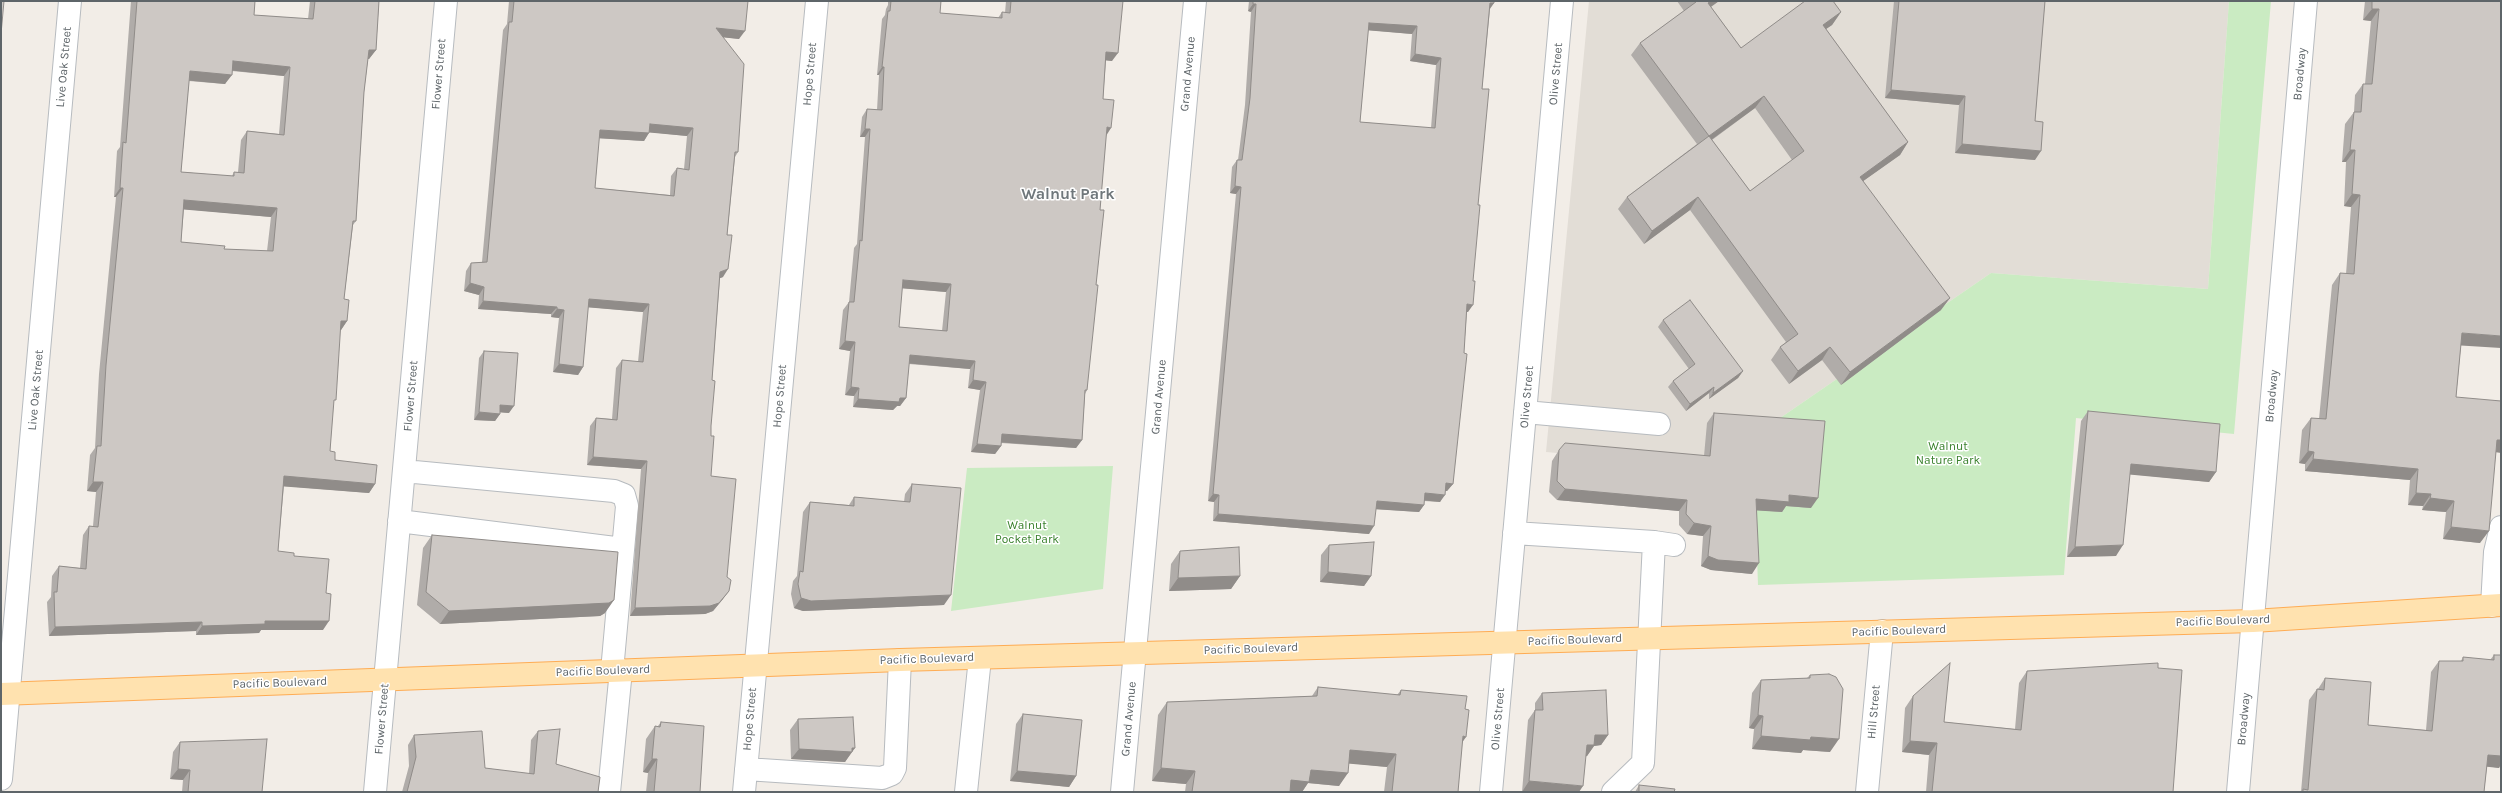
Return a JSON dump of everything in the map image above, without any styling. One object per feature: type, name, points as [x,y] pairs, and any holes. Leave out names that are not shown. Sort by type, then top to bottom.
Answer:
[{"type":"main road","name":"Pacific Boulevard","points":[[5,694],[900,660],[2253,621],[2496,606]]},
{"type":"street","name":"Live Oak Street","points":[[1,779],[5,694],[70,1]]},
{"type":"street","name":"Flower Street","points":[[375,792],[446,1]]},
{"type":"street","name":"Hope Street","points":[[744,792],[816,1]]},
{"type":"street","name":"Grand Avenue","points":[[1122,792],[1195,1]]},
{"type":"street","name":"Olive Street","points":[[1491,792],[1562,1]]},
{"type":"street","name":"Broadway","points":[[2238,792],[2306,1]]},
{"type":"street","points":[[1525,412],[1659,424]]},
{"type":"street","points":[[404,471],[614,490],[624,496],[627,506],[623,549],[609,792]]},
{"type":"street","points":[[400,521],[623,549]]},
{"type":"street","points":[[2496,606],[2496,552],[2501,527]]},
{"type":"street","points":[[1514,533],[1664,544],[1649,638],[1643,763],[1613,792]]},
{"type":"street","name":"Hill Street","points":[[1867,792],[1882,632]]},
{"type":"street","points":[[966,792],[980,658]]},
{"type":"street","points":[[746,769],[882,778],[892,774],[895,768],[900,660]]},
{"type":"shaded area","points":[[1589,1],[2229,1],[2208,289],[1991,273],[1767,427],[1705,466],[1546,452]]},
{"type":"green space","name":"Walnut Nature Park","points":[[2229,1],[2271,1],[2234,434],[2076,418],[2064,575],[1758,585],[1755,501],[1767,427],[1991,273],[2208,289]]},
{"type":"green space","name":"Walnut Pocket Park","points":[[1113,466],[1103,589],[951,611],[967,468]]},
{"type":"building","points":[[1,1],[4,1],[1,34]]},
{"type":"building","points":[[137,1],[255,1],[254,15],[313,19],[315,1],[379,1],[376,50],[369,50],[364,92],[356,221],[353,221],[344,299],[349,300],[347,321],[341,321],[336,400],[334,400],[330,451],[335,452],[335,460],[377,465],[375,484],[284,476],[278,551],[294,553],[294,556],[329,559],[326,593],[331,594],[329,621],[265,621],[265,624],[202,626],[202,622],[55,627],[54,592],[57,592],[59,566],[86,569],[89,526],[98,527],[103,482],[93,482],[97,446],[101,446],[106,365],[123,188],[120,188],[123,142],[126,143]],"holes":[[[233,61],[290,67],[284,135],[247,131],[244,173],[234,172],[234,176],[181,172],[190,71],[232,75]],[[184,200],[277,208],[273,251],[224,249],[225,246],[181,242]]]},
{"type":"building","points":[[514,1],[748,1],[745,31],[716,28],[744,64],[738,152],[735,152],[727,235],[732,235],[728,269],[720,272],[712,380],[715,381],[711,426],[711,436],[714,436],[711,476],[736,479],[727,577],[731,580],[729,591],[719,603],[710,606],[635,608],[647,461],[593,457],[596,418],[617,420],[622,360],[643,362],[649,304],[589,299],[583,367],[559,364],[564,310],[557,309],[557,307],[483,301],[484,287],[470,283],[471,263],[487,262],[509,22],[512,22]],"holes":[[[650,124],[693,128],[689,170],[677,168],[674,196],[595,188],[600,130],[649,133]]]},
{"type":"building","points":[[891,1],[941,1],[940,13],[1002,18],[1002,12],[1010,13],[1011,1],[1123,1],[1118,53],[1106,52],[1103,99],[1114,100],[1111,128],[1107,127],[1100,210],[1104,210],[1087,390],[1085,390],[1082,440],[1002,434],[1001,446],[977,444],[986,382],[973,380],[975,361],[910,355],[906,398],[900,398],[899,402],[858,399],[859,388],[851,387],[855,342],[845,341],[849,302],[854,302],[860,240],[862,241],[870,129],[865,129],[867,109],[882,110],[884,67],[882,67],[888,11],[890,11]],"holes":[[[903,280],[951,284],[947,331],[899,327]]]},
{"type":"building","points":[[1253,1],[1494,1],[1494,3],[1490,3],[1482,89],[1489,89],[1478,205],[1480,205],[1473,281],[1475,281],[1473,305],[1467,304],[1464,353],[1467,354],[1453,484],[1446,483],[1445,495],[1425,493],[1424,505],[1377,501],[1374,526],[1218,514],[1219,495],[1213,494],[1241,187],[1235,186],[1237,160],[1242,160],[1250,98],[1256,4],[1253,4]],"holes":[[[1369,23],[1417,26],[1415,54],[1441,58],[1435,128],[1360,122]]]},
{"type":"building","points":[[1695,1],[1711,1],[1708,3],[1741,48],[1805,1],[1833,1],[1841,12],[1823,25],[1908,142],[1860,177],[1950,298],[1850,372],[1830,347],[1798,371],[1780,347],[1798,334],[1698,197],[1652,231],[1627,197],[1709,136],[1640,43],[1696,2]],"holes":[[[1764,96],[1804,151],[1750,191],[1709,136]]]},
{"type":"building","points":[[1899,1],[2045,1],[2035,121],[2043,122],[2041,151],[1962,144],[1965,96],[1891,90]]},
{"type":"building","points":[[2372,1],[2501,1],[2501,336],[2462,333],[2456,397],[2501,401],[2501,440],[2497,440],[2489,531],[2451,527],[2454,501],[2430,498],[2431,494],[2416,493],[2418,469],[2313,459],[2314,452],[2308,451],[2311,418],[2326,419],[2340,273],[2354,274],[2360,195],[2352,194],[2355,150],[2350,150],[2354,112],[2361,112],[2363,84],[2372,84],[2379,9],[2372,9]]},
{"type":"building","points":[[1690,300],[1743,371],[1713,393],[1714,387],[1690,404],[1673,381],[1695,364],[1663,320]]},
{"type":"building","points":[[484,351],[518,353],[514,406],[500,405],[500,414],[479,412]]},
{"type":"building","points":[[2088,411],[2220,424],[2216,472],[2131,464],[2123,545],[2075,547]]},
{"type":"building","points":[[1714,413],[1825,421],[1818,498],[1789,495],[1789,502],[1756,499],[1759,563],[1718,560],[1708,556],[1711,526],[1694,523],[1686,514],[1687,500],[1565,489],[1557,481],[1559,450],[1565,443],[1710,456]]},
{"type":"building","points":[[912,484],[961,488],[951,595],[811,601],[801,598],[798,584],[800,571],[803,572],[810,502],[854,506],[854,497],[910,502]]},
{"type":"building","points":[[432,535],[618,552],[614,600],[609,603],[449,611],[426,592]]},
{"type":"building","points":[[1374,542],[1371,576],[1328,572],[1329,545]]},
{"type":"building","points":[[1239,547],[1240,576],[1178,578],[1180,551]]},
{"type":"building","points":[[2494,655],[2501,655],[2501,756],[2488,755],[2484,792],[2303,792],[2303,789],[2308,790],[2317,689],[2324,690],[2325,678],[2371,682],[2368,725],[2432,731],[2439,661],[2463,661],[2463,657],[2494,660]]},
{"type":"building","points":[[1950,663],[1944,722],[2021,730],[2027,671],[2158,663],[2158,668],[2182,670],[2173,792],[1932,792],[1937,743],[1910,741],[1913,696]]},
{"type":"building","points":[[1829,674],[1836,677],[1843,689],[1839,739],[1811,737],[1810,740],[1761,736],[1763,716],[1758,715],[1761,680],[1810,678],[1810,675]]},
{"type":"building","points":[[1318,687],[1400,695],[1401,690],[1467,696],[1465,709],[1469,710],[1466,737],[1463,736],[1458,792],[1392,792],[1396,754],[1350,750],[1348,773],[1311,770],[1309,782],[1291,780],[1290,792],[1192,792],[1195,771],[1161,768],[1167,702],[1317,696]]},
{"type":"building","points":[[1606,690],[1608,735],[1595,735],[1594,745],[1587,745],[1583,786],[1529,781],[1535,710],[1543,710],[1542,693]]},
{"type":"building","points":[[1023,714],[1082,720],[1076,776],[1017,771]]},
{"type":"building","points":[[853,717],[855,748],[852,748],[852,752],[799,749],[798,719]]},
{"type":"building","points":[[661,722],[704,726],[700,792],[654,792],[657,759],[652,759],[655,726],[660,727]]},
{"type":"building","points":[[560,729],[556,764],[600,777],[598,792],[407,792],[416,757],[414,735],[482,731],[485,768],[534,774],[538,731]]},
{"type":"building","points":[[267,739],[262,792],[188,792],[190,770],[178,769],[180,742]]},
{"type":"building","points":[[1639,785],[1675,789],[1674,792],[1639,792]]},
{"type":"district","name":"Walnut Park","points":[[1068,194]]}]
